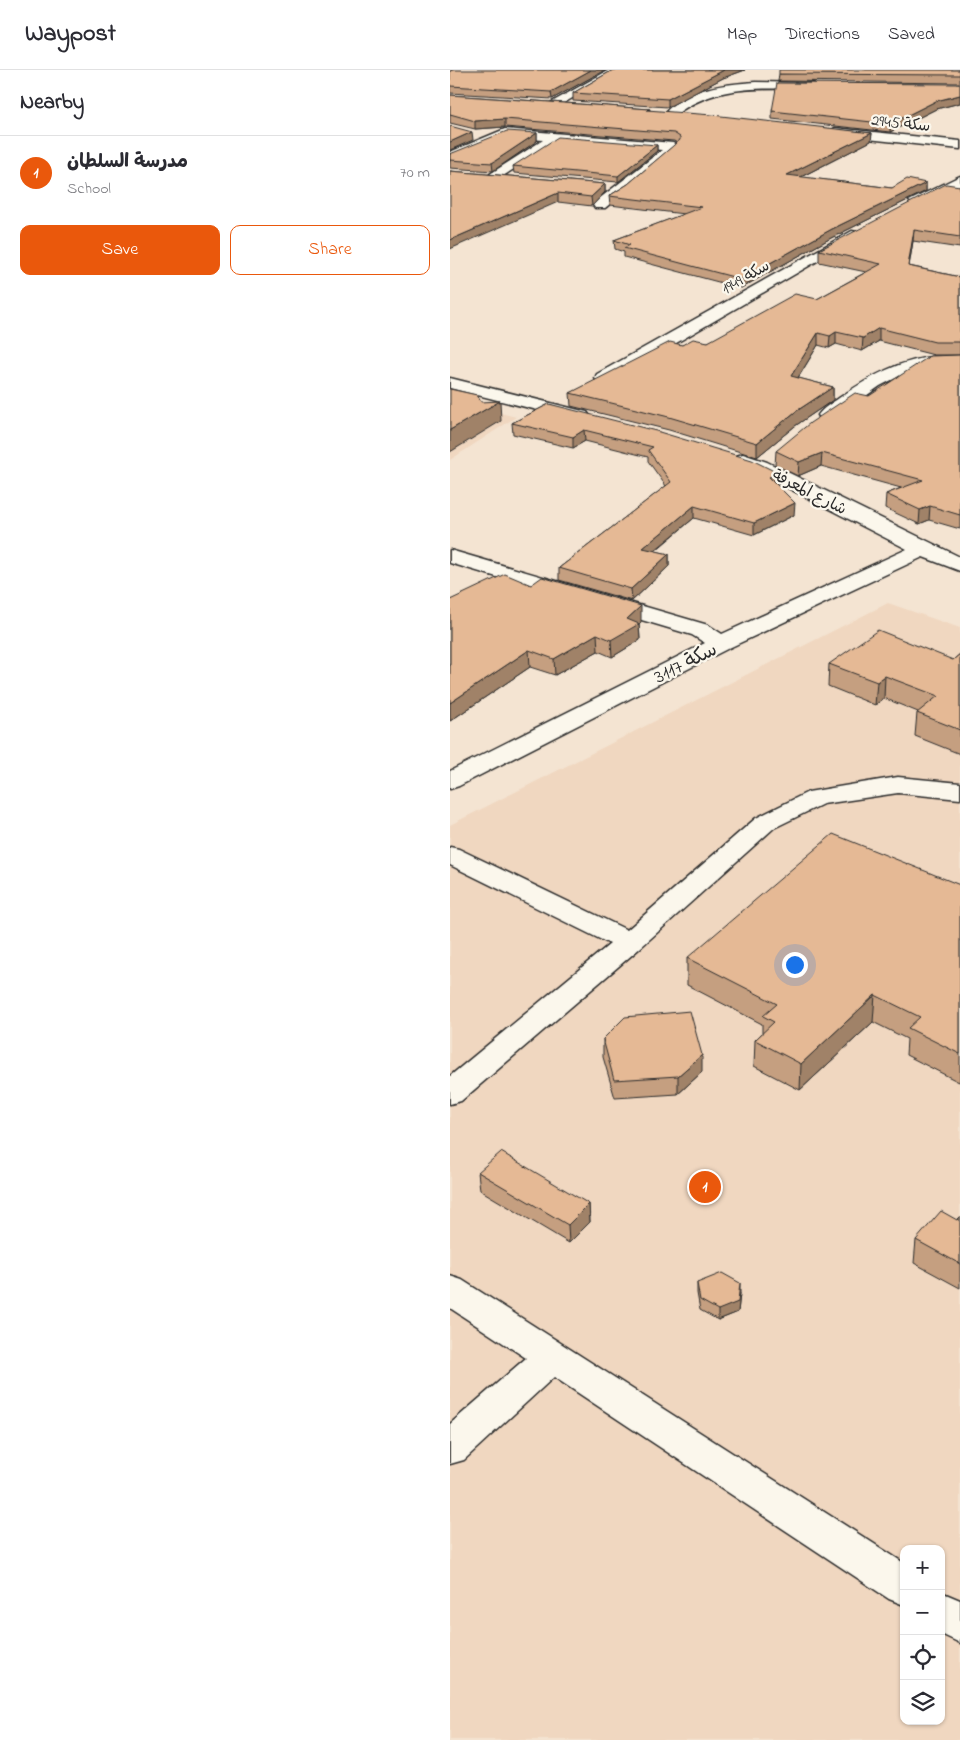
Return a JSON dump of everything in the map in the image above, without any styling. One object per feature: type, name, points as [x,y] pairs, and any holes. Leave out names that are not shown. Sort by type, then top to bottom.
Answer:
[{"type":"street","points":[[450,157],[505,133],[617,70]]},
{"type":"street","points":[[767,86],[773,73]]},
{"type":"street","points":[[690,115],[666,113],[704,94],[767,86],[825,86]]},
{"type":"street","points":[[530,103],[574,106]]},
{"type":"street","points":[[589,140],[603,130]]},
{"type":"street","name":"سكة 2945","points":[[822,130],[960,145]]},
{"type":"street","points":[[475,135],[505,133],[673,147],[600,205]]},
{"type":"street","points":[[514,179],[490,177],[556,137]]},
{"type":"street","points":[[906,206],[960,180]]},
{"type":"street","points":[[602,186],[622,188]]},
{"type":"street","name":"سكة 1949","points":[[586,388],[863,229]]},
{"type":"street","points":[[810,426],[892,370],[916,362],[960,361]]},
{"type":"street","points":[[450,383],[508,406]]},
{"type":"street","points":[[450,391],[508,406],[551,408],[597,420]]},
{"type":"street","points":[[551,408],[569,398]]},
{"type":"street","name":"شارع المعرفة","points":[[725,455],[767,460],[923,549],[960,565]]},
{"type":"street","name":"سكة 3117","points":[[450,782],[721,643],[923,549]]},
{"type":"street","points":[[450,556],[700,630],[721,643]]},
{"type":"street","points":[[450,1093],[630,942],[765,823],[817,797],[898,785],[960,791]]},
{"type":"street","points":[[450,855],[630,942]]},
{"type":"street","points":[[450,1290],[900,1583]]},
{"type":"street","points":[[450,1448],[552,1357]]},
{"type":"street","points":[[945,1614],[960,1623]]},
{"type":"shaded area","points":[[450,400],[516,417],[450,460]]},
{"type":"shaded area","points":[[888,603],[960,628],[960,1740],[450,1740],[450,825]]},
{"type":"building","points":[[591,70],[551,92],[450,86],[450,71]]},
{"type":"building","points":[[613,70],[724,70],[668,99],[573,93]]},
{"type":"building","points":[[779,70],[960,70],[960,75],[779,74]]},
{"type":"building","points":[[777,83],[960,84],[960,95],[936,101],[890,124],[772,111]]},
{"type":"building","points":[[450,95],[650,109],[647,110],[712,115],[872,133],[787,175],[892,188],[907,179],[926,183],[832,229],[741,279],[624,248],[630,245],[614,240],[702,207],[609,196],[628,184],[680,140],[680,137],[674,133],[505,119],[475,121],[450,114]]},
{"type":"building","points":[[450,126],[472,132],[450,142]]},
{"type":"building","points":[[507,131],[537,133],[492,163],[450,160],[450,154]]},
{"type":"building","points":[[558,137],[657,145],[618,176],[513,166]]},
{"type":"building","points":[[450,171],[605,184],[591,197],[558,193],[450,240]]},
{"type":"building","points":[[946,184],[960,186],[960,237],[914,230],[908,266],[960,277],[960,342],[935,342],[879,328],[863,338],[836,332],[830,336],[818,333],[791,376],[833,387],[795,412],[757,443],[669,417],[570,393],[670,342],[682,345],[693,339],[708,342],[795,294],[817,299],[881,264],[819,250]]},
{"type":"building","points":[[960,355],[960,515],[930,506],[920,510],[886,494],[923,480],[822,453],[799,462],[776,451],[810,423],[855,393],[869,396],[930,356]]},
{"type":"building","points":[[450,389],[477,395],[481,402],[500,401],[450,430]]},
{"type":"building","points":[[549,404],[656,431],[752,460],[778,473],[769,477],[795,503],[754,523],[694,506],[643,548],[669,554],[631,589],[559,568],[671,482],[648,450],[653,447],[584,430],[573,437],[512,423]]},
{"type":"building","points":[[505,574],[531,585],[542,577],[641,606],[627,619],[639,624],[611,640],[597,634],[554,659],[529,650],[450,703],[450,600]]},
{"type":"building","points":[[878,630],[953,660],[960,654],[960,730],[917,713],[938,696],[885,676],[877,682],[829,664]]},
{"type":"building","points":[[833,834],[960,885],[960,1054],[908,1028],[920,1017],[875,995],[801,1064],[755,1040],[774,1022],[763,1016],[777,1004],[687,958]]},
{"type":"building","points":[[690,1011],[702,1055],[678,1076],[614,1080],[603,1039],[625,1017]]},
{"type":"building","points":[[501,1152],[589,1204],[568,1225],[478,1172]]},
{"type":"building","points":[[941,1211],[957,1220],[960,1217],[960,1264],[916,1240]]},
{"type":"building","points":[[722,1273],[740,1283],[738,1302],[718,1310],[700,1300],[697,1283]]},
{"type":"place","name":"مدرسة السلطان","points":[[705,1187]]}]
